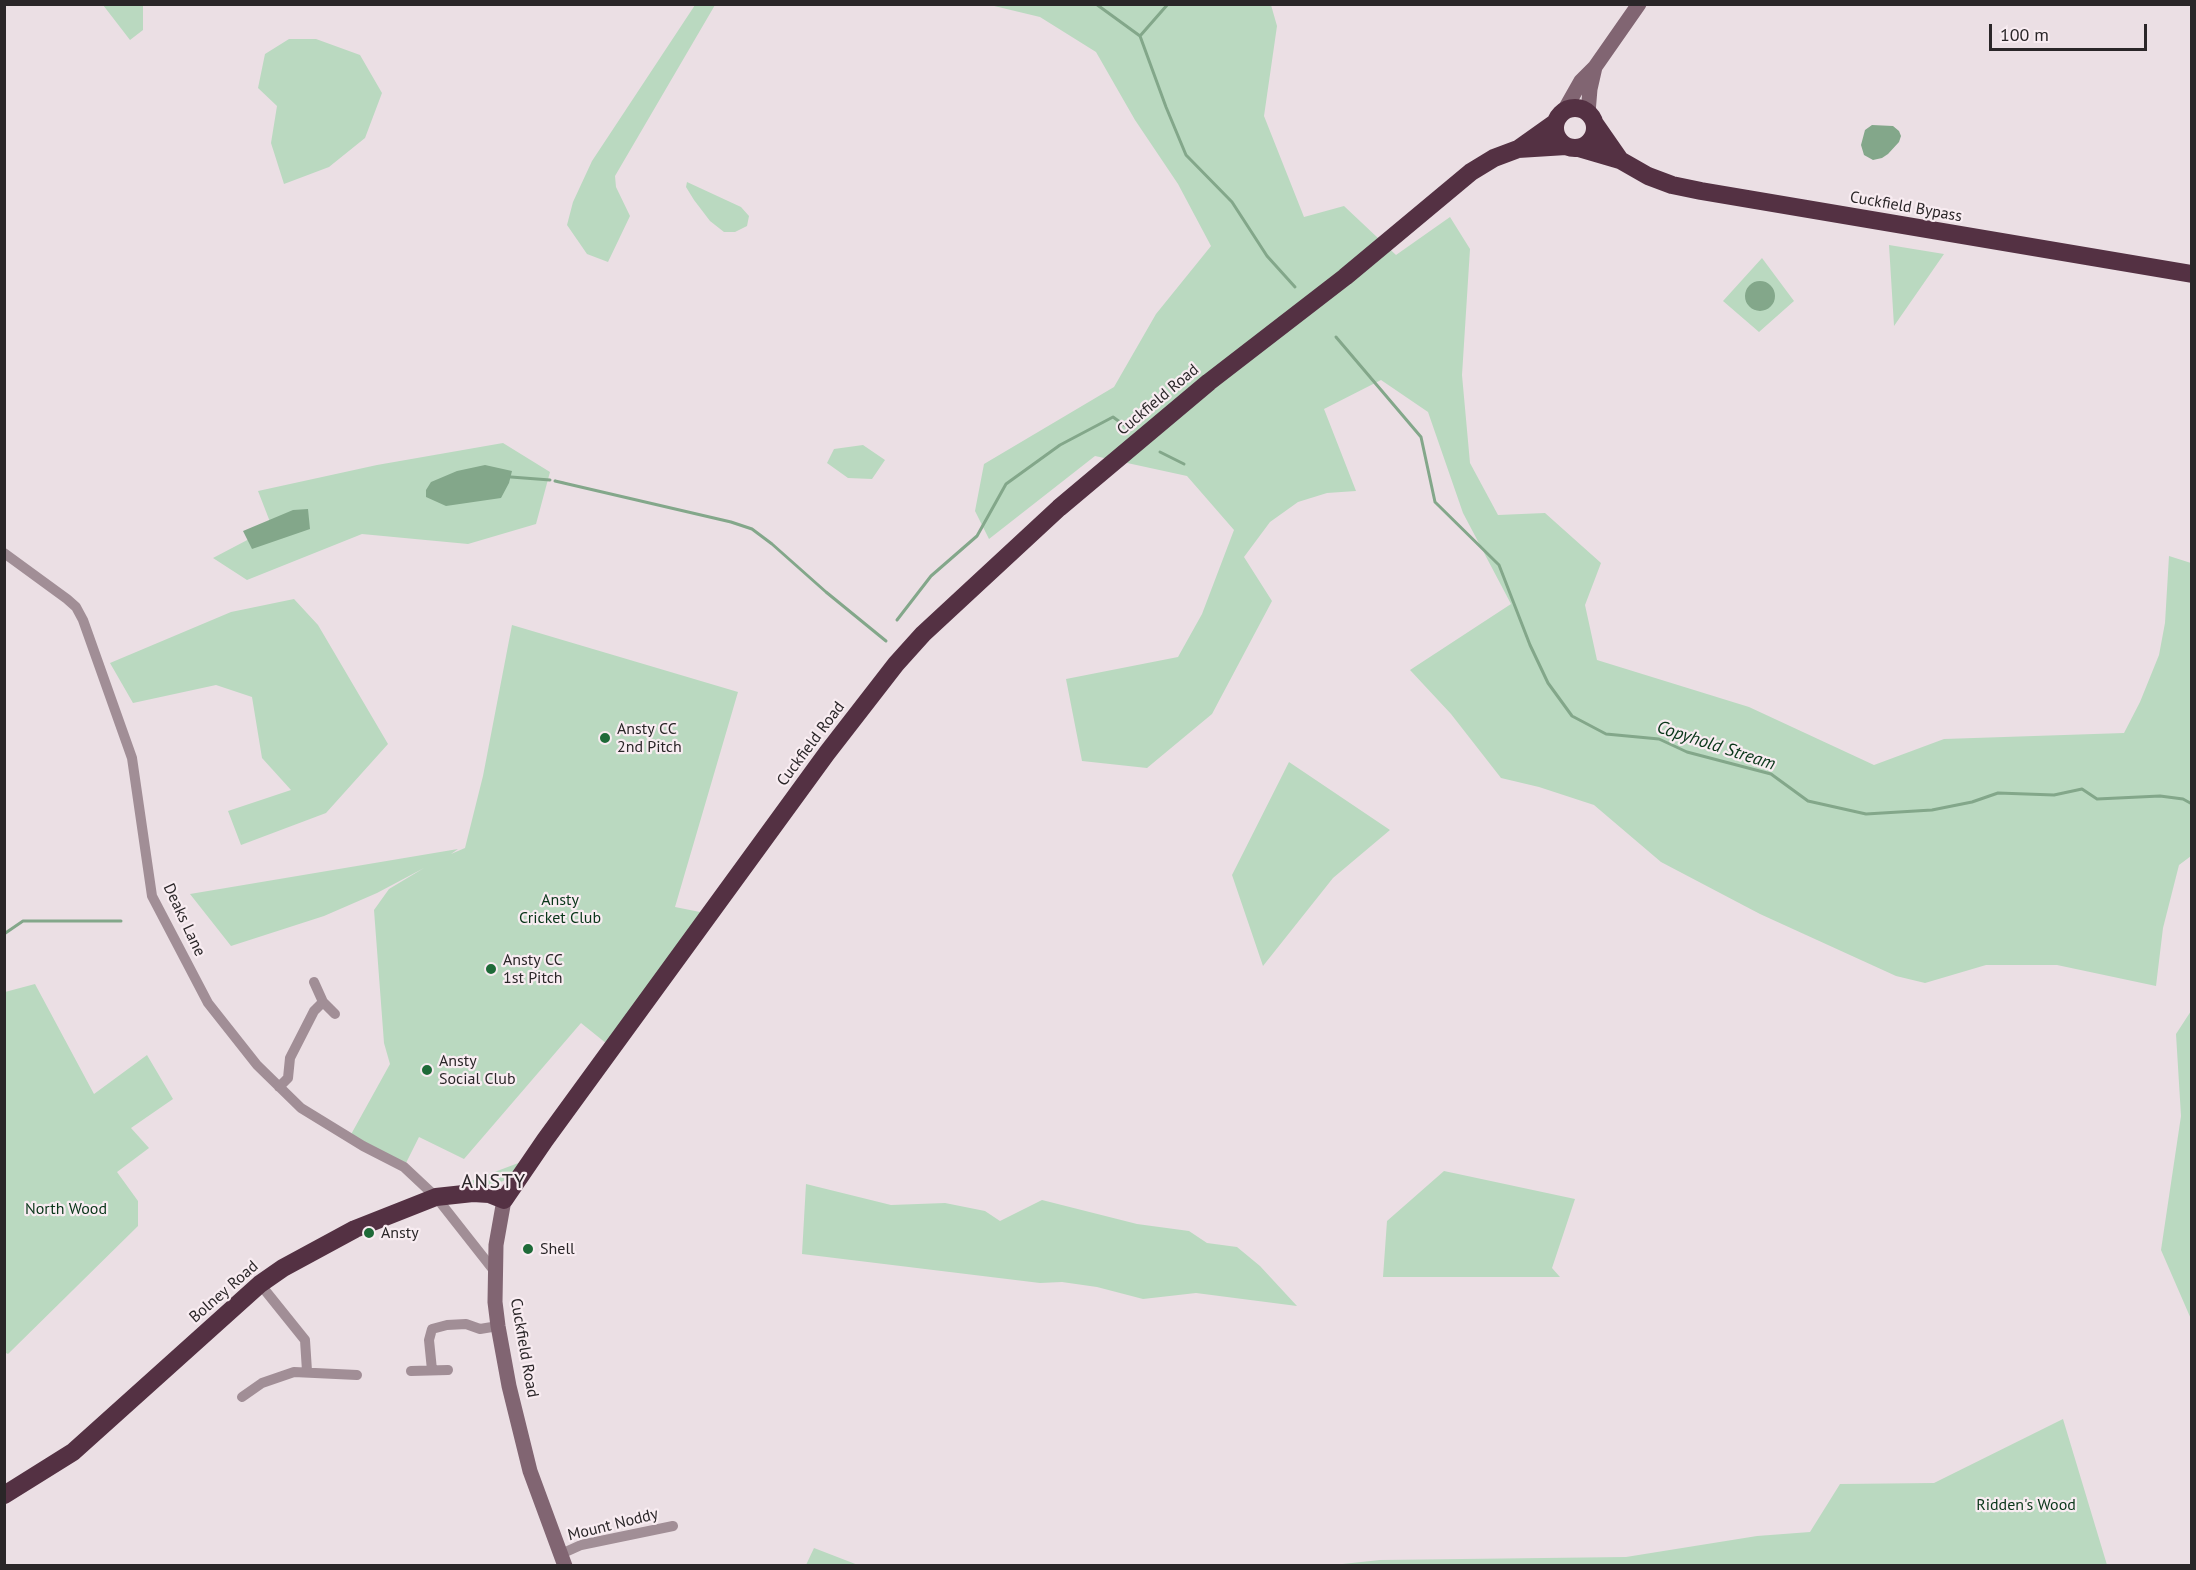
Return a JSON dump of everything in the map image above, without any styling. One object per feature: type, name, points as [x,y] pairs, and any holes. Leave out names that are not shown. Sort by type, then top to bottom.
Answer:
[{"type":"highway","points":[[1576,108],[1591,118],[1593,136],[1585,145],[1573,147],[1557,136],[1560,117],[1576,108]]},
{"type":"highway","name":"Cuckfield Road","points":[[504,1200],[545,1140],[827,753],[896,664],[923,634],[1059,508],[1209,382],[1345,278],[1471,172],[1494,158],[1518,149],[1560,117]]},
{"type":"highway","name":"Cuckfield Bypass","points":[[1591,118],[1620,160]]},
{"type":"highway","name":"Cuckfield Road","points":[[1518,149],[1573,147]]},
{"type":"highway","name":"Cuckfield Bypass","points":[[1573,147],[1620,160],[1647,176],[1672,185],[1701,191],[2192,274]]},
{"type":"highway","name":"Bolney Road","points":[[4,1495],[73,1452],[260,1284],[284,1268],[355,1229],[436,1197],[473,1193],[489,1194],[504,1200]]},
{"type":"main road","points":[[1560,117],[1581,81],[1595,67],[1639,4]]},
{"type":"main road","points":[[1591,118],[1590,89],[1595,67]]},
{"type":"main road","name":"Cuckfield Road","points":[[504,1200],[496,1245],[495,1302],[498,1326],[509,1386],[530,1472],[563,1560]]},
{"type":"street","name":"Deaks Lane","points":[[4,554],[68,599],[76,607],[83,620],[132,758],[152,896],[208,1003],[257,1065],[301,1108],[363,1146],[404,1167],[436,1197],[495,1272]]},
{"type":"street","points":[[314,982],[323,1002],[335,1014]]},
{"type":"street","points":[[279,1087],[288,1078],[290,1058],[314,1011],[323,1002]]},
{"type":"street","points":[[260,1284],[305,1340],[307,1371]]},
{"type":"street","points":[[432,1370],[429,1340],[432,1329],[466,1324],[480,1329],[498,1326]]},
{"type":"street","points":[[411,1371],[448,1370]]},
{"type":"street","points":[[242,1397],[262,1383],[294,1372],[357,1375]]},
{"type":"street","name":"Mount Noddy","points":[[563,1560],[581,1545],[673,1526]]},
{"type":"green space","points":[[103,5],[143,5],[143,30],[130,40]]},
{"type":"green space","points":[[695,5],[715,5],[615,176],[616,187],[630,216],[608,262],[587,254],[567,225],[573,202],[592,161]]},
{"type":"green space","points":[[990,5],[1271,5],[1277,26],[1264,116],[1304,217],[1344,206],[1396,255],[1450,217],[1470,249],[1462,375],[1470,463],[1498,515],[1545,513],[1601,563],[1585,605],[1597,660],[1749,707],[1874,765],[1944,739],[2124,733],[2140,702],[2159,655],[2165,623],[2169,556],[2191,563],[2191,856],[2179,865],[2163,928],[2156,986],[2057,965],[1986,965],[1925,983],[1896,976],[1760,914],[1661,862],[1594,805],[1539,787],[1501,778],[1451,714],[1410,670],[1511,604],[1463,513],[1428,412],[1381,380],[1324,409],[1356,491],[1327,493],[1298,502],[1270,522],[1244,557],[1272,601],[1212,714],[1147,768],[1082,761],[1066,679],[1178,657],[1202,614],[1234,530],[1187,476],[1095,456],[989,539],[975,511],[984,464],[1114,387],[1156,314],[1211,246],[1178,184],[1135,120],[1096,52],[1040,17]]},
{"type":"green space","points":[[289,39],[316,39],[360,55],[382,93],[365,138],[329,167],[284,184],[271,143],[277,106],[258,88],[265,54]]},
{"type":"green space","points":[[687,182],[741,207],[749,216],[747,226],[735,232],[724,232],[710,221],[694,200],[686,187]]},
{"type":"green space","points":[[1889,245],[1944,254],[1894,326]]},
{"type":"green space","points":[[1762,258],[1794,301],[1759,332],[1723,301]]},
{"type":"green space","points":[[503,443],[550,472],[536,524],[468,544],[362,534],[247,580],[213,558],[272,527],[258,491],[377,465]]},
{"type":"green space","points":[[863,445],[885,460],[872,479],[848,478],[827,463],[834,449]]},
{"type":"green space","points":[[294,599],[318,625],[388,744],[326,813],[241,845],[228,811],[291,790],[262,758],[252,697],[216,685],[133,703],[110,663],[231,612]]},
{"type":"green space","name":"Ansty Cricket Club","points":[[512,625],[738,692],[675,907],[710,914],[612,1048],[581,1023],[464,1159],[419,1137],[404,1167],[349,1138],[390,1064],[384,1043],[374,910],[389,889],[424,868],[377,893],[324,916],[231,946],[190,894],[458,849],[451,854],[465,848],[483,776]]},
{"type":"green space","points":[[1289,762],[1390,830],[1333,878],[1263,966],[1232,875]]},
{"type":"green space","name":"North Wood","points":[[35,984],[94,1094],[147,1055],[173,1099],[131,1128],[149,1148],[117,1172],[138,1201],[138,1226],[8,1354],[4,1352],[5,992]]},
{"type":"green space","points":[[2191,1011],[2191,1319],[2161,1250],[2181,1116],[2176,1034]]},
{"type":"green space","points":[[521,1162],[506,1180],[492,1185],[476,1186],[468,1182]]},
{"type":"green space","points":[[1444,1171],[1575,1199],[1552,1268],[1560,1277],[1383,1277],[1387,1221]]},
{"type":"green space","points":[[806,1184],[891,1205],[945,1203],[985,1211],[1000,1221],[1042,1200],[1137,1224],[1189,1231],[1207,1243],[1237,1247],[1260,1266],[1297,1306],[1196,1293],[1143,1299],[1097,1287],[1062,1282],[1040,1283],[802,1254]]},
{"type":"green space","name":"Ridden's Wood","points":[[2063,1419],[2107,1565],[1333,1565],[1380,1560],[1626,1557],[1757,1536],[1810,1532],[1840,1484],[1934,1483]]},
{"type":"green space","points":[[814,1548],[858,1565],[806,1565]]},
{"type":"shaded area","points":[[1872,125],[1893,126],[1901,136],[1899,142],[1888,154],[1873,160],[1864,155],[1861,145],[1865,130]]},
{"type":"shaded area","points":[[1760,281],[1771,285],[1775,296],[1771,307],[1760,311],[1749,307],[1745,296],[1749,285]]},
{"type":"shaded area","points":[[485,465],[512,471],[501,498],[446,506],[426,497],[426,490],[431,482],[457,471]]},
{"type":"shaded area","points":[[308,509],[310,529],[252,549],[243,531],[293,510]]},
{"type":"waterway","name":"Copyhold Stream","points":[[1096,4],[1140,36],[1186,155],[1232,202],[1267,256],[1295,287]]},
{"type":"waterway","points":[[1140,36],[1168,4]]},
{"type":"waterway","name":"Copyhold Stream","points":[[1336,337],[1421,437],[1435,502],[1499,565],[1530,645],[1548,683],[1572,716],[1606,734],[1659,739],[1687,752],[1771,774],[1808,801],[1866,814],[1932,810],[1972,802],[1998,793],[2054,795],[2082,789],[2097,799],[2160,796],[2183,799],[2192,804]]},
{"type":"waterway","points":[[897,620],[931,576],[977,536],[1006,484],[1060,445],[1113,417],[1124,425]]},
{"type":"waterway","points":[[1160,452],[1184,464]]},
{"type":"waterway","points":[[511,477],[550,480]]},
{"type":"waterway","points":[[564,483],[555,481],[731,522],[752,529],[886,641]]},
{"type":"waterway","points":[[4,934],[23,921],[121,921]]},
{"type":"place","name":"Ansty CC 2nd Pitch","points":[[605,738]]},
{"type":"place","name":"Ansty CC 1st Pitch","points":[[491,969]]},
{"type":"place","name":"Ansty Social Club","points":[[427,1070]]},
{"type":"place","name":"Ansty","points":[[369,1233]]},
{"type":"place","name":"Shell","points":[[528,1249]]},
{"type":"district","name":"ANSTY","points":[[494,1182]]}]
